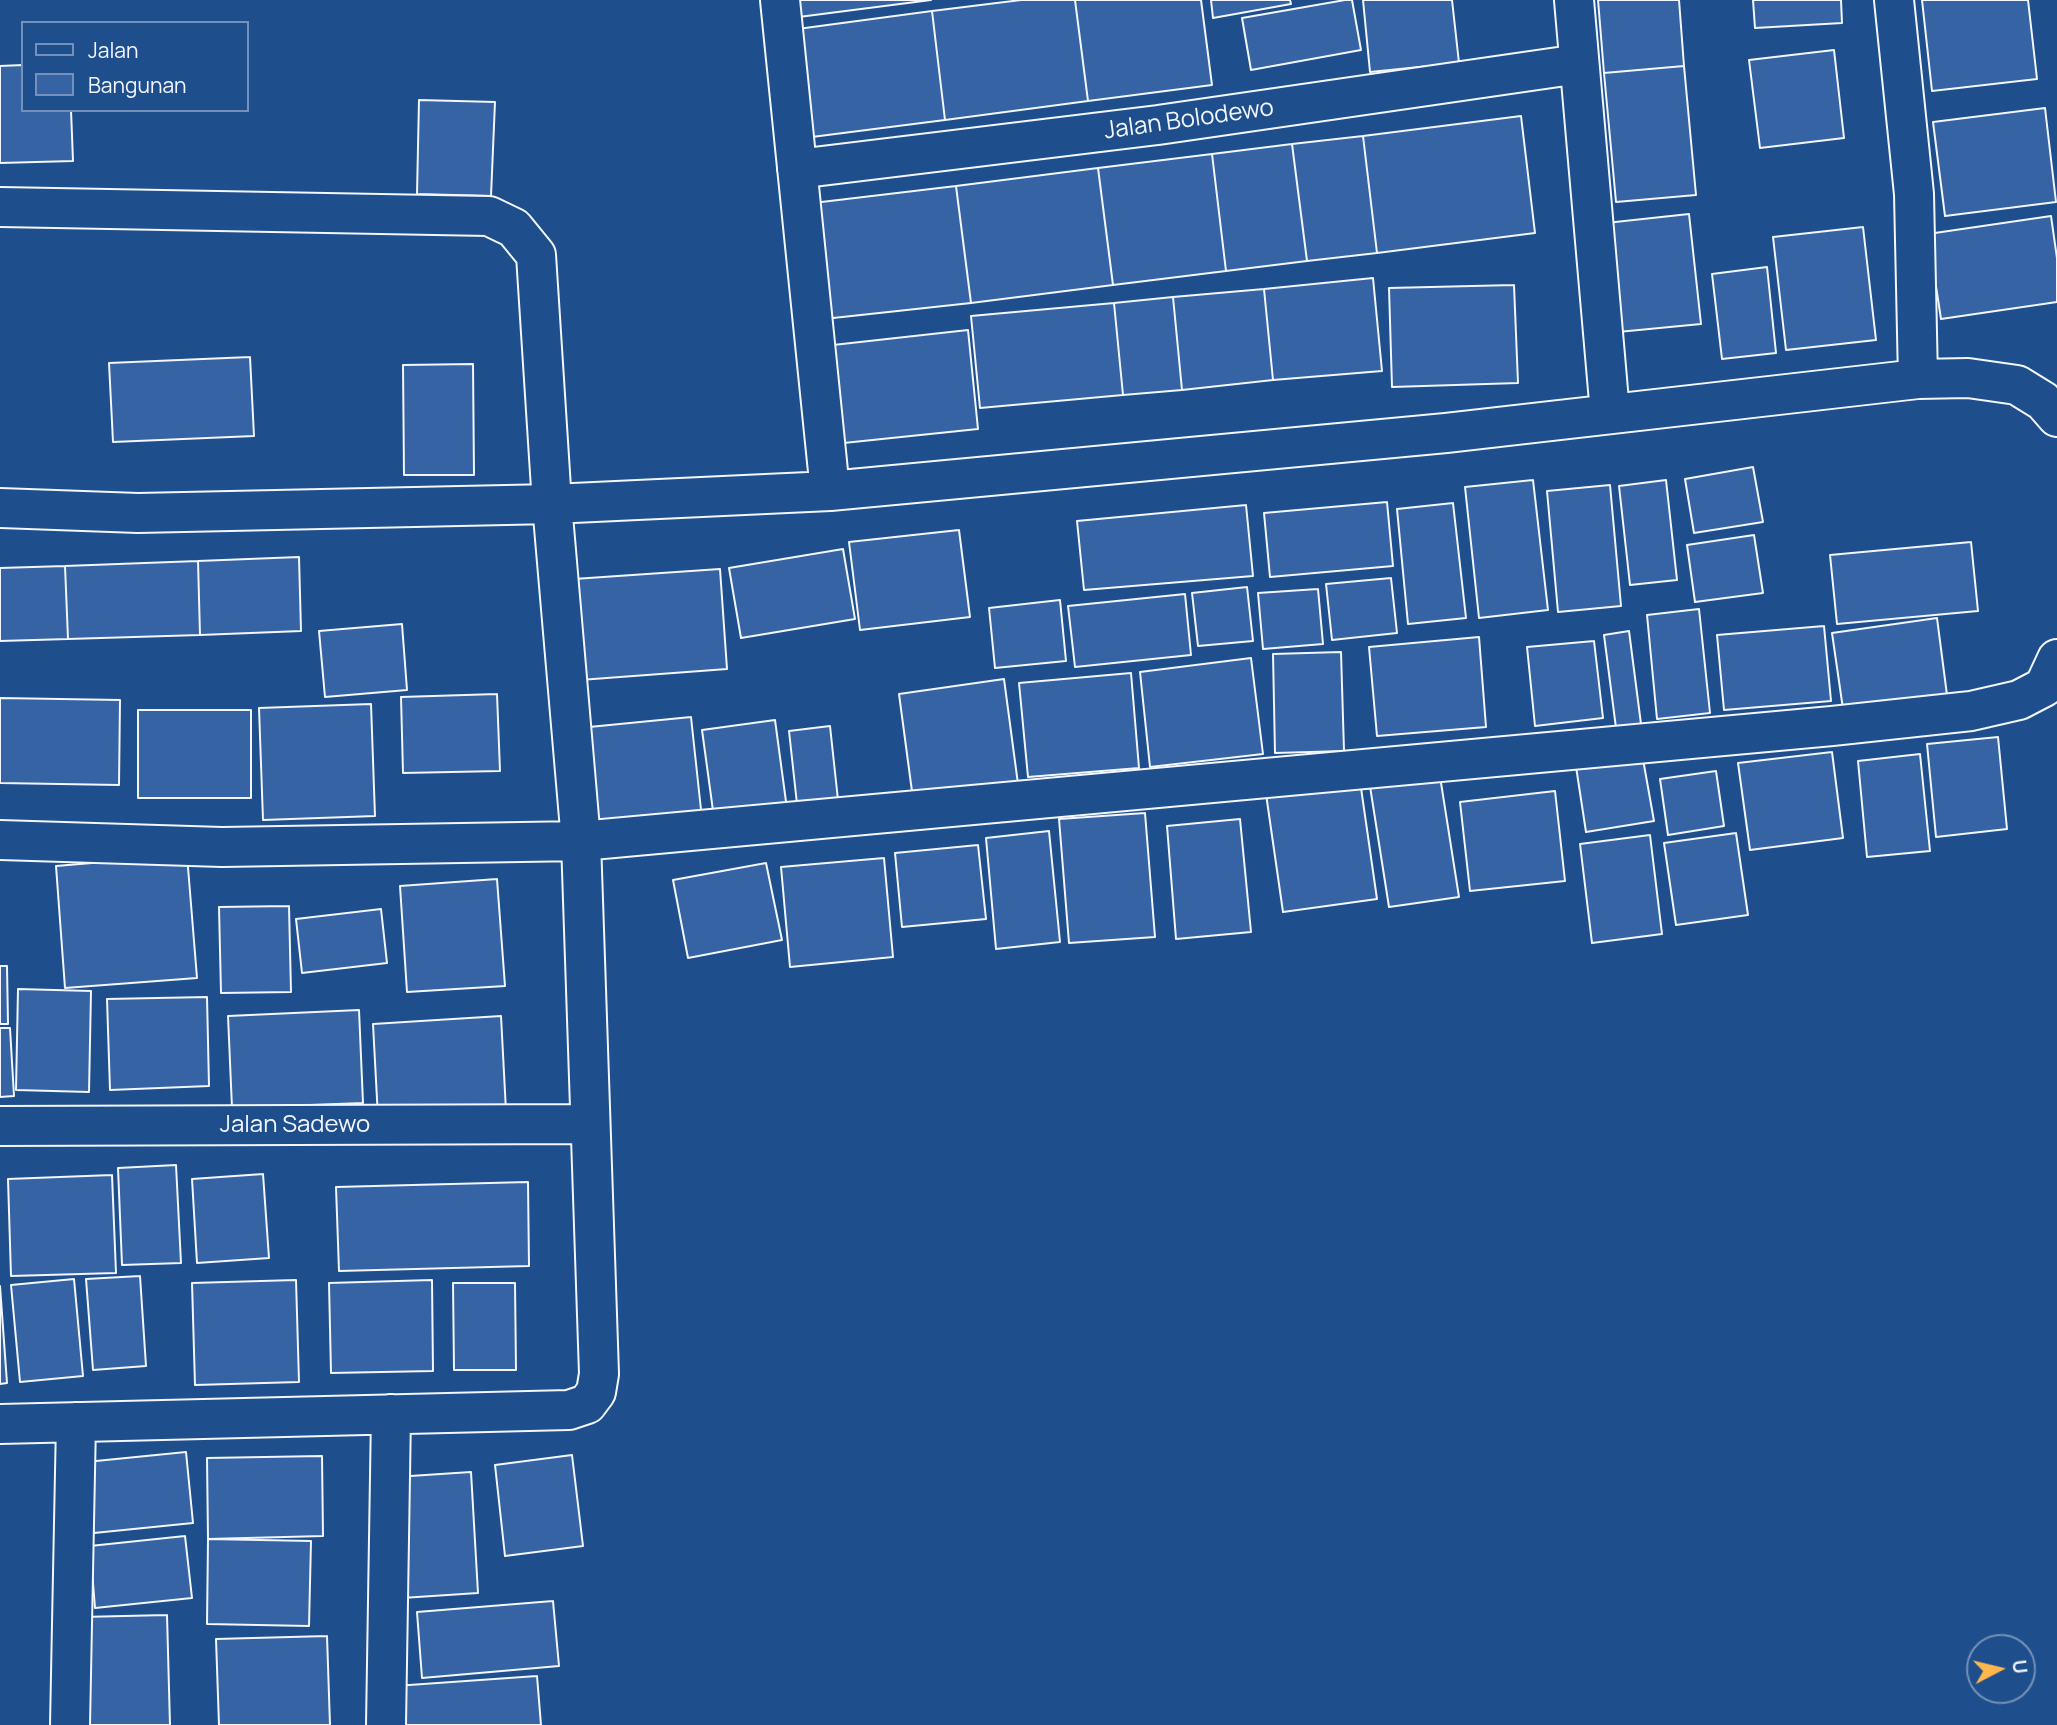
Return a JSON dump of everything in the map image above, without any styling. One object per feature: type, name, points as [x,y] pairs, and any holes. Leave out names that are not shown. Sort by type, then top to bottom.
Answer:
[{"type":"street","points":[[780,0],[830,491]]},
{"type":"street","points":[[1574,0],[1610,413]]},
{"type":"street","points":[[1894,0],[1914,194],[1918,379]]},
{"type":"street","name":"Jalan Bolodewo","points":[[797,169],[1158,125],[1579,64]]},
{"type":"street","points":[[0,207],[489,216],[514,228],[536,255],[552,504],[581,841],[599,1374],[596,1392],[587,1404],[569,1410],[0,1424]]},
{"type":"street","points":[[0,508],[138,513],[552,504],[830,491],[1446,433],[1918,379],[1968,378],[2017,385],[2043,401],[2057,417]]},
{"type":"street","points":[[0,841],[222,847],[581,841],[1818,728],[1971,711],[2019,700],[2044,687],[2057,659]]},
{"type":"street","name":"Jalan Sadewo","points":[[0,1126],[590,1124]]},
{"type":"street","points":[[386,1725],[390,1414]]},
{"type":"street","points":[[70,1725],[76,1422]]},
{"type":"building","points":[[789,0],[931,0],[791,18]]},
{"type":"building","points":[[1021,0],[1075,0],[1088,101],[945,120],[932,11]]},
{"type":"building","points":[[1075,0],[1201,0],[1212,85],[1088,101]]},
{"type":"building","points":[[1211,0],[1290,0],[1291,4],[1213,18]]},
{"type":"building","points":[[1352,0],[1361,50],[1251,70],[1242,18]]},
{"type":"building","points":[[1363,0],[1452,0],[1459,63],[1370,72]]},
{"type":"building","points":[[1598,0],[1679,0],[1684,66],[1604,73]]},
{"type":"building","points":[[1753,0],[1841,0],[1842,23],[1755,28]]},
{"type":"building","points":[[1922,0],[2028,0],[2037,79],[1932,91]]},
{"type":"building","points":[[932,11],[945,120],[804,138],[790,30]]},
{"type":"building","points":[[1834,50],[1844,138],[1760,148],[1749,60]]},
{"type":"building","points":[[21,65],[21,112],[71,112],[73,161],[0,163],[0,66]]},
{"type":"building","points":[[1684,66],[1696,195],[1616,202],[1604,73]]},
{"type":"building","points":[[419,100],[495,102],[491,196],[417,194]]},
{"type":"building","points":[[2045,108],[2056,202],[1945,216],[1933,122]]},
{"type":"building","points":[[1521,116],[1535,233],[1377,253],[1363,136]]},
{"type":"building","points":[[1363,136],[1377,253],[1307,261],[1292,144]]},
{"type":"building","points":[[1292,144],[1307,261],[1226,271],[1212,154]]},
{"type":"building","points":[[1212,154],[1226,271],[1113,285],[1098,168]]},
{"type":"building","points":[[1098,168],[1113,285],[971,303],[956,186]]},
{"type":"building","points":[[956,186],[971,303],[824,319],[813,203]]},
{"type":"building","points":[[1689,214],[1701,324],[1618,332],[1606,223]]},
{"type":"building","points":[[2051,216],[2057,258],[2057,302],[1941,319],[1928,234]]},
{"type":"building","points":[[1863,227],[1876,340],[1786,350],[1773,237]]},
{"type":"building","points":[[1767,267],[1776,353],[1722,359],[1712,274]]},
{"type":"building","points":[[1373,278],[1382,371],[1273,380],[1264,289]]},
{"type":"building","points":[[1514,285],[1518,383],[1392,387],[1389,288]]},
{"type":"building","points":[[1264,289],[1273,380],[1182,390],[1173,297]]},
{"type":"building","points":[[1173,297],[1182,390],[1123,395],[1114,303]]},
{"type":"building","points":[[1114,303],[1123,395],[980,408],[971,316]]},
{"type":"building","points":[[968,330],[978,429],[834,444],[824,346]]},
{"type":"building","points":[[250,357],[254,436],[113,442],[109,363]]},
{"type":"building","points":[[473,364],[474,475],[404,475],[403,365]]},
{"type":"building","points":[[1753,467],[1763,522],[1694,533],[1685,479]]},
{"type":"building","points":[[1533,480],[1548,610],[1479,618],[1465,487]]},
{"type":"building","points":[[1666,480],[1677,580],[1630,585],[1619,486]]},
{"type":"building","points":[[1610,485],[1621,606],[1558,612],[1547,491]]},
{"type":"building","points":[[1387,502],[1393,566],[1270,577],[1264,513]]},
{"type":"building","points":[[1453,503],[1466,618],[1408,624],[1397,509]]},
{"type":"building","points":[[1246,505],[1253,576],[1084,590],[1077,521]]},
{"type":"building","points":[[959,530],[970,617],[860,630],[849,542]]},
{"type":"building","points":[[1754,535],[1763,593],[1695,602],[1687,545]]},
{"type":"building","points":[[1971,542],[1978,611],[1837,624],[1830,555]]},
{"type":"building","points":[[843,549],[855,619],[741,638],[729,568]]},
{"type":"building","points":[[299,557],[301,631],[200,635],[198,561]]},
{"type":"building","points":[[198,561],[200,635],[68,639],[65,566]]},
{"type":"building","points":[[65,566],[68,639],[0,641],[0,568]]},
{"type":"building","points":[[720,569],[727,669],[580,680],[574,579]]},
{"type":"building","points":[[1391,578],[1397,633],[1332,640],[1326,584]]},
{"type":"building","points":[[1247,587],[1253,641],[1198,646],[1192,593]]},
{"type":"building","points":[[1318,589],[1323,644],[1263,649],[1258,593]]},
{"type":"building","points":[[1185,594],[1191,655],[1075,667],[1068,606]]},
{"type":"building","points":[[1060,600],[1066,661],[995,668],[989,608]]},
{"type":"building","points":[[1699,609],[1710,713],[1657,719],[1647,615]]},
{"type":"building","points":[[1937,618],[1947,695],[1843,709],[1832,633]]},
{"type":"building","points":[[402,624],[407,690],[325,697],[319,631]]},
{"type":"building","points":[[1824,626],[1831,701],[1724,710],[1717,635]]},
{"type":"building","points":[[1629,631],[1641,724],[1616,728],[1604,635]]},
{"type":"building","points":[[1479,637],[1486,727],[1377,736],[1369,647]]},
{"type":"building","points":[[1594,641],[1603,718],[1535,726],[1527,647]]},
{"type":"building","points":[[1341,652],[1344,751],[1275,753],[1273,654]]},
{"type":"building","points":[[1251,658],[1263,754],[1150,767],[1140,672]]},
{"type":"building","points":[[1131,673],[1139,768],[1028,777],[1019,683]]},
{"type":"building","points":[[1004,679],[1018,784],[913,799],[899,694]]},
{"type":"building","points":[[497,694],[500,771],[403,773],[401,697]]},
{"type":"building","points":[[0,698],[120,700],[119,785],[0,783]]},
{"type":"building","points":[[371,704],[375,816],[263,820],[259,708]]},
{"type":"building","points":[[138,710],[251,710],[251,798],[138,798]]},
{"type":"building","points":[[691,717],[702,819],[590,831],[579,728]]},
{"type":"building","points":[[775,720],[787,809],[714,818],[702,730]]},
{"type":"building","points":[[830,726],[838,800],[797,804],[789,731]]},
{"type":"building","points":[[1998,737],[2007,829],[1936,837],[1927,744]]},
{"type":"building","points":[[1641,748],[1654,821],[1586,832],[1575,760]]},
{"type":"building","points":[[1832,752],[1843,838],[1750,850],[1738,763]]},
{"type":"building","points":[[1920,754],[1930,851],[1867,857],[1858,761]]},
{"type":"building","points":[[1439,770],[1459,897],[1389,907],[1369,780]]},
{"type":"building","points":[[1716,771],[1724,826],[1668,835],[1660,779]]},
{"type":"building","points":[[1359,774],[1377,899],[1283,912],[1265,787]]},
{"type":"building","points":[[1555,791],[1565,881],[1470,891],[1460,802]]},
{"type":"building","points":[[1145,813],[1155,937],[1069,943],[1059,819]]},
{"type":"building","points":[[1240,819],[1251,932],[1176,939],[1167,826]]},
{"type":"building","points":[[1049,831],[1060,942],[996,949],[986,838]]},
{"type":"building","points":[[1736,833],[1748,915],[1676,925],[1664,843]]},
{"type":"building","points":[[1650,835],[1662,934],[1592,943],[1580,844]]},
{"type":"building","points":[[978,845],[986,919],[902,927],[895,853]]},
{"type":"building","points":[[187,855],[197,978],[65,988],[56,866]]},
{"type":"building","points":[[884,858],[893,957],[790,967],[781,867]]},
{"type":"building","points":[[766,863],[782,940],[688,958],[673,880]]},
{"type":"building","points":[[497,879],[505,986],[407,992],[400,886]]},
{"type":"building","points":[[289,906],[291,992],[221,993],[219,907]]},
{"type":"building","points":[[381,909],[387,963],[302,973],[296,919]]},
{"type":"building","points":[[0,966],[7,966],[8,1024],[0,1024]]},
{"type":"building","points":[[18,989],[91,991],[89,1092],[16,1090]]},
{"type":"building","points":[[207,997],[209,1086],[110,1090],[107,999]]},
{"type":"building","points":[[359,1010],[363,1103],[232,1108],[228,1016]]},
{"type":"building","points":[[501,1016],[506,1111],[378,1118],[373,1024]]},
{"type":"building","points":[[0,1028],[10,1028],[14,1096],[0,1097]]},
{"type":"building","points":[[176,1165],[181,1263],[122,1265],[118,1168]]},
{"type":"building","points":[[263,1174],[269,1258],[197,1263],[192,1179]]},
{"type":"building","points":[[112,1175],[116,1273],[11,1276],[8,1179]]},
{"type":"building","points":[[528,1182],[529,1266],[339,1271],[336,1187]]},
{"type":"building","points":[[140,1276],[146,1366],[93,1370],[86,1279]]},
{"type":"building","points":[[74,1279],[83,1376],[20,1382],[11,1285]]},
{"type":"building","points":[[296,1280],[299,1382],[195,1385],[192,1283]]},
{"type":"building","points":[[432,1280],[433,1371],[331,1373],[329,1283]]},
{"type":"building","points":[[453,1283],[515,1283],[516,1370],[454,1370]]},
{"type":"building","points":[[0,1286],[7,1383],[0,1384]]},
{"type":"building","points":[[186,1452],[193,1523],[94,1533],[86,1462]]},
{"type":"building","points":[[572,1455],[583,1546],[505,1556],[495,1465]]},
{"type":"building","points":[[322,1456],[323,1536],[208,1539],[207,1458]]},
{"type":"building","points":[[471,1472],[478,1593],[402,1598],[395,1477]]},
{"type":"building","points":[[185,1536],[192,1598],[95,1608],[90,1546]]},
{"type":"building","points":[[208,1539],[311,1541],[309,1626],[207,1624]]},
{"type":"building","points":[[553,1601],[559,1666],[422,1678],[417,1612]]},
{"type":"building","points":[[167,1615],[170,1725],[84,1725],[81,1617]]},
{"type":"building","points":[[327,1636],[330,1725],[219,1725],[216,1639]]},
{"type":"building","points":[[537,1676],[541,1725],[398,1725],[395,1686]]}]
